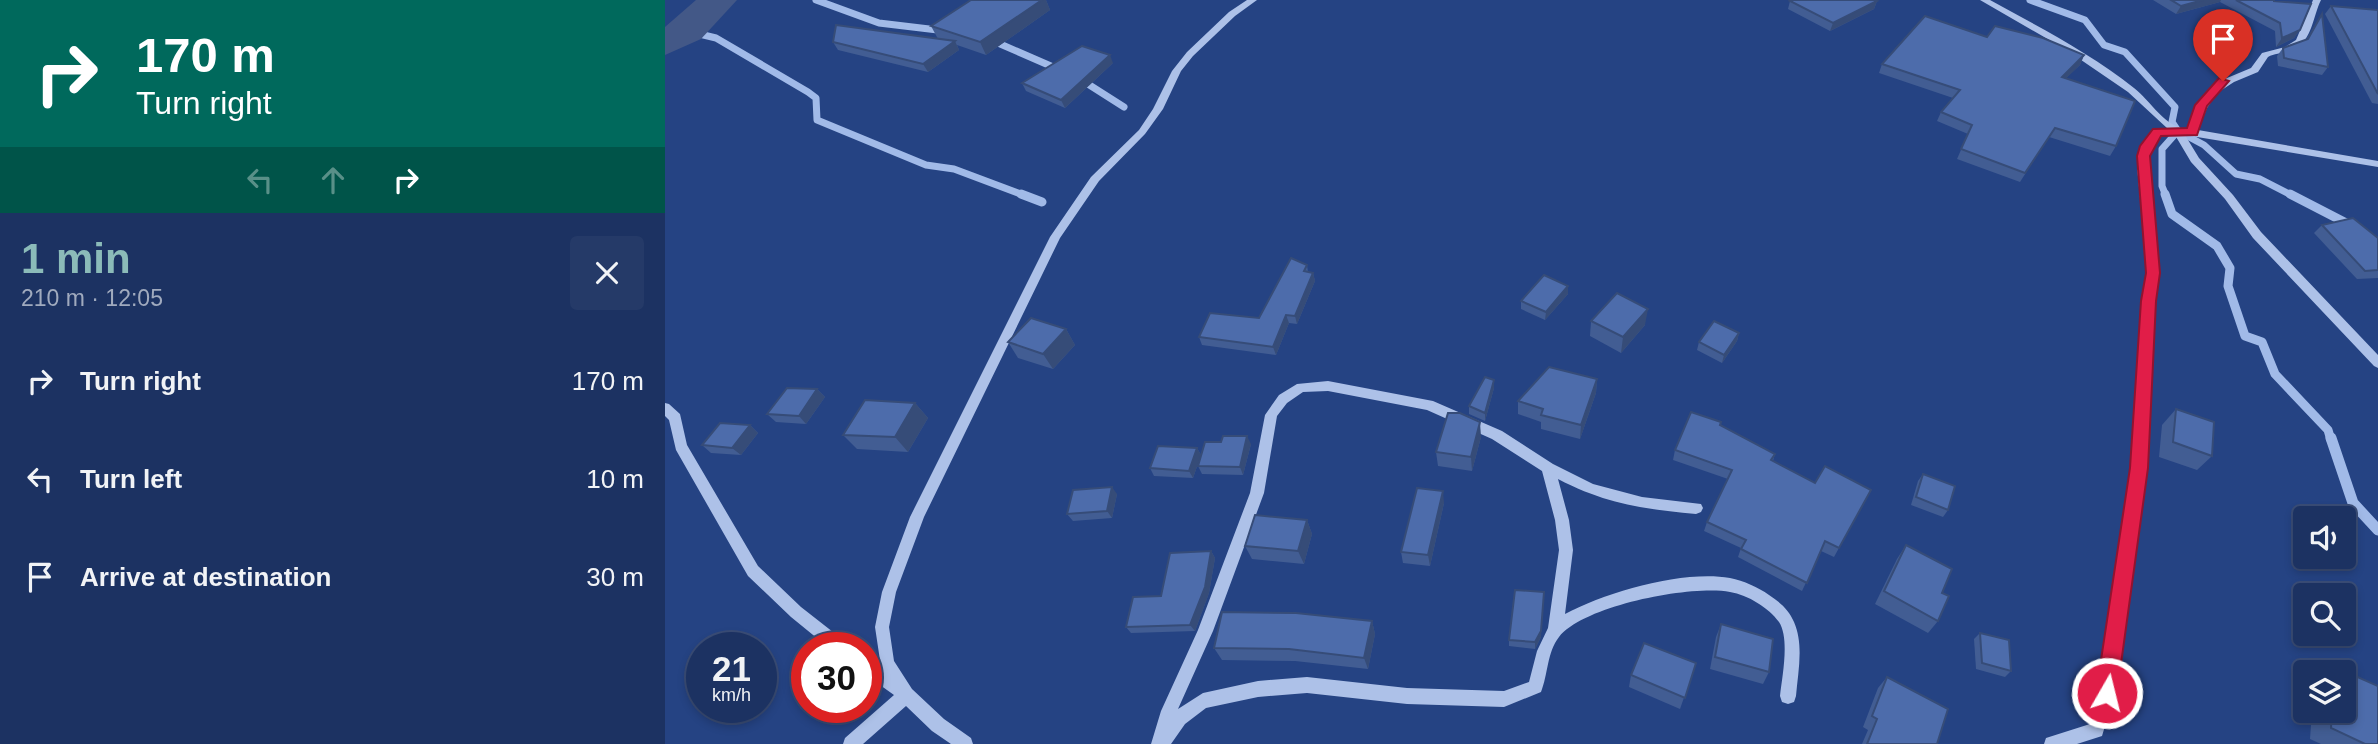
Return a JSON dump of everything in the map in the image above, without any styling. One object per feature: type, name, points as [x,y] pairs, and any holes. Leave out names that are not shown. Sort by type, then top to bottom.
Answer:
[{"type":"street","points":[[906,695],[887,663],[882,627],[889,592],[917,517],[1047,250],[1095,179],[1142,132],[1158,109],[1177,71],[1190,54],[1232,14],[1252,0]]},
{"type":"street","points":[[1984,0],[2068,47],[2131,90],[2165,123],[2178,131],[2195,160],[2229,197],[2257,235],[2378,363]]},
{"type":"street","points":[[2192,132],[2201,105],[2223,81],[2255,70],[2260,56],[2267,51],[2297,45],[2304,36],[2306,21],[2317,0]]},
{"type":"street","points":[[2052,744],[2096,730],[2107,693],[2139,468],[2148,301],[2153,273],[2142,166],[2146,146],[2157,132],[2192,132],[2378,164]]},
{"type":"street","points":[[1161,744],[1168,711],[1205,631],[1257,493],[1271,415],[1283,399],[1301,387],[1328,386],[1429,405],[1497,435],[1548,468],[1590,489],[1642,503],[1696,508]]},
{"type":"street","points":[[665,408],[675,418],[681,446],[753,571],[822,632]]},
{"type":"street","points":[[1161,744],[1179,718],[1203,701],[1258,689],[1307,685],[1407,696],[1504,699],[1535,687],[1555,631],[1566,550],[1562,520],[1548,468]]},
{"type":"street","points":[[1555,631],[1585,612],[1654,588],[1729,584],[1763,598],[1786,619],[1791,641],[1789,696]]},
{"type":"street","points":[[882,677],[938,725],[965,744]]},
{"type":"street","points":[[851,744],[906,695]]},
{"type":"building","points":[[971,0],[1042,0],[980,42],[931,26]]},
{"type":"building","points":[[2171,0],[2203,0],[2181,6]]},
{"type":"building","points":[[2236,0],[2311,4],[2300,30],[2282,38],[2280,23]]},
{"type":"building","points":[[1790,1],[1877,1],[1833,23]]},
{"type":"building","points":[[2331,6],[2378,10],[2378,94]]},
{"type":"building","points":[[2322,14],[2328,67],[2284,58],[2283,48],[2308,39]]},
{"type":"building","points":[[1925,16],[1987,37],[1995,26],[2043,38],[2084,55],[2062,77],[2135,101],[2116,146],[2055,128],[2025,173],[1961,149],[1972,125],[1941,112],[1960,90],[1882,64]]},
{"type":"building","points":[[836,25],[955,41],[923,64],[833,42]]},
{"type":"building","points":[[1082,46],[1110,55],[1061,100],[1022,83]]},
{"type":"building","points":[[2353,218],[2378,238],[2378,270],[2365,271],[2322,225]]},
{"type":"building","points":[[1291,258],[1307,265],[1304,271],[1313,273],[1295,316],[1286,315],[1273,347],[1199,337],[1210,313],[1259,318]]},
{"type":"building","points":[[1544,275],[1568,286],[1546,312],[1521,301]]},
{"type":"building","points":[[1617,293],[1648,309],[1623,337],[1591,321]]},
{"type":"building","points":[[1031,318],[1066,329],[1043,354],[1008,342]]},
{"type":"building","points":[[1714,321],[1739,333],[1724,355],[1699,342]]},
{"type":"building","points":[[1549,367],[1597,379],[1581,425],[1541,415],[1543,409],[1518,401]]},
{"type":"building","points":[[1485,377],[1494,380],[1485,413],[1469,406]]},
{"type":"building","points":[[787,388],[817,389],[799,416],[767,414]]},
{"type":"building","points":[[865,400],[915,403],[895,437],[843,435]]},
{"type":"building","points":[[2176,409],[2214,422],[2212,456],[2173,442]]},
{"type":"building","points":[[1691,412],[1721,422],[1720,425],[1775,454],[1771,460],[1815,483],[1825,466],[1871,490],[1839,548],[1825,541],[1807,583],[1741,549],[1746,540],[1707,522],[1732,470],[1675,450]]},
{"type":"building","points":[[1448,413],[1460,413],[1480,422],[1471,457],[1436,452]]},
{"type":"building","points":[[720,423],[750,425],[732,448],[702,445]]},
{"type":"building","points":[[1223,436],[1247,436],[1240,467],[1198,466],[1205,442],[1221,442]]},
{"type":"building","points":[[1158,446],[1197,448],[1189,471],[1150,468]]},
{"type":"building","points":[[1923,474],[1955,486],[1948,510],[1916,497]]},
{"type":"building","points":[[1112,487],[1107,511],[1067,514],[1073,490]]},
{"type":"building","points":[[1417,488],[1443,491],[1428,555],[1401,552]]},
{"type":"building","points":[[1255,515],[1307,520],[1298,551],[1245,546]]},
{"type":"building","points":[[1906,545],[1952,569],[1942,593],[1949,596],[1938,621],[1884,591]]},
{"type":"building","points":[[1211,551],[1205,587],[1190,625],[1126,627],[1133,597],[1161,596],[1170,553]]},
{"type":"building","points":[[1515,590],[1544,592],[1541,631],[1535,642],[1509,640]]},
{"type":"building","points":[[1222,612],[1296,613],[1372,621],[1364,658],[1289,649],[1214,648]]},
{"type":"building","points":[[1721,624],[1773,639],[1769,672],[1715,657]]},
{"type":"building","points":[[1980,633],[2009,640],[2011,671],[1982,663]]},
{"type":"building","points":[[1644,643],[1696,663],[1685,698],[1631,675]]},
{"type":"building","points":[[2356,676],[2378,686],[2378,744],[2365,744],[2331,728],[2331,723],[2356,723]]},
{"type":"building","points":[[1887,677],[1948,709],[1937,744],[1867,744],[1877,719],[1872,716]]},
{"type":"waterway","points":[[665,43],[687,31],[718,0]]},
{"type":"waterway","points":[[816,0],[879,23],[946,31]]},
{"type":"waterway","points":[[2030,0],[2085,20],[2104,45],[2125,52],[2175,107],[2172,122],[2178,131]]},
{"type":"waterway","points":[[687,31],[716,38],[808,92],[816,98],[817,120],[926,165],[954,169],[1026,196]]},
{"type":"waterway","points":[[991,40],[1060,70]]},
{"type":"waterway","points":[[1080,79],[1124,107]]},
{"type":"waterway","points":[[2166,196],[2162,186],[2162,149],[2178,131]]},
{"type":"waterway","points":[[2178,131],[2204,145],[2236,174],[2260,179],[2293,196]]},
{"type":"waterway","points":[[1021,194],[1042,202]]},
{"type":"waterway","points":[[2165,194],[2172,214],[2217,246],[2230,268],[2228,286],[2245,336],[2262,342],[2275,374],[2328,430],[2331,440]]},
{"type":"waterway","points":[[2290,194],[2352,226]]},
{"type":"waterway","points":[[2331,438],[2353,503],[2378,530]]},
{"type":"route","points":[[2107,693],[2139,468],[2148,301],[2153,273],[2142,166],[2146,146],[2157,132],[2192,132],[2201,105],[2223,81]]}]
